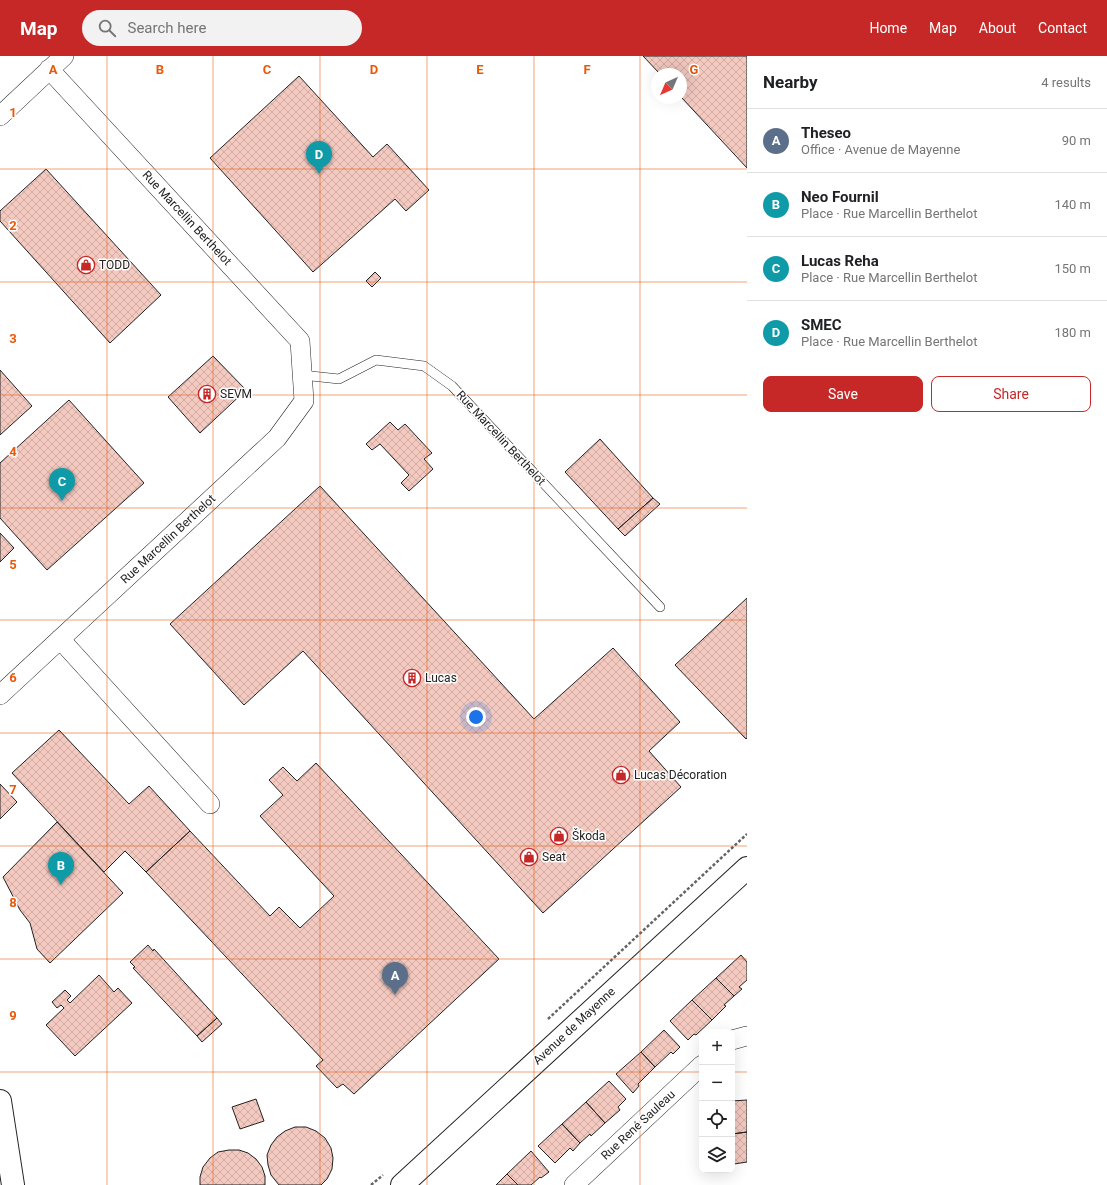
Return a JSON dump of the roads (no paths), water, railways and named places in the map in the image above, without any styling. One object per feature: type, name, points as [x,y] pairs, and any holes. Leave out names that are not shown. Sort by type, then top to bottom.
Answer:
[{"type":"main road","name":"Avenue de Mayenne","points":[[402,1185],[747,868]]},
{"type":"main road","points":[[0,1101],[14,1185]]},
{"type":"street","points":[[0,116],[64,56]]},
{"type":"street","name":"Rue Marcellin Berthelot","points":[[0,695],[277,438],[304,401],[300,341],[49,69]]},
{"type":"street","points":[[60,639],[210,804]]},
{"type":"street","points":[[735,1039],[747,1036]]},
{"type":"street","name":"Rue René Sauleau","points":[[574,1185],[699,1068]]},
{"type":"lane","name":"Rue Marcellin Berthelot","points":[[302,375],[339,378],[376,360],[424,366],[452,386],[660,607]]},
{"type":"place","name":"SMEC","points":[[319,174]]},
{"type":"place","name":"TODD","points":[[86,265]]},
{"type":"place","name":"SEVM","points":[[207,394]]},
{"type":"place","name":"Lucas Reha","points":[[62,501]]},
{"type":"place","name":"Lucas","points":[[412,678]]},
{"type":"place","name":"Lucas Décoration","points":[[621,775]]},
{"type":"place","name":"Škoda","points":[[559,836]]},
{"type":"place","name":"Seat","points":[[529,857]]},
{"type":"place","name":"Neo Fournil","points":[[61,885]]},
{"type":"place","name":"Theseo","points":[[395,995]]}]
